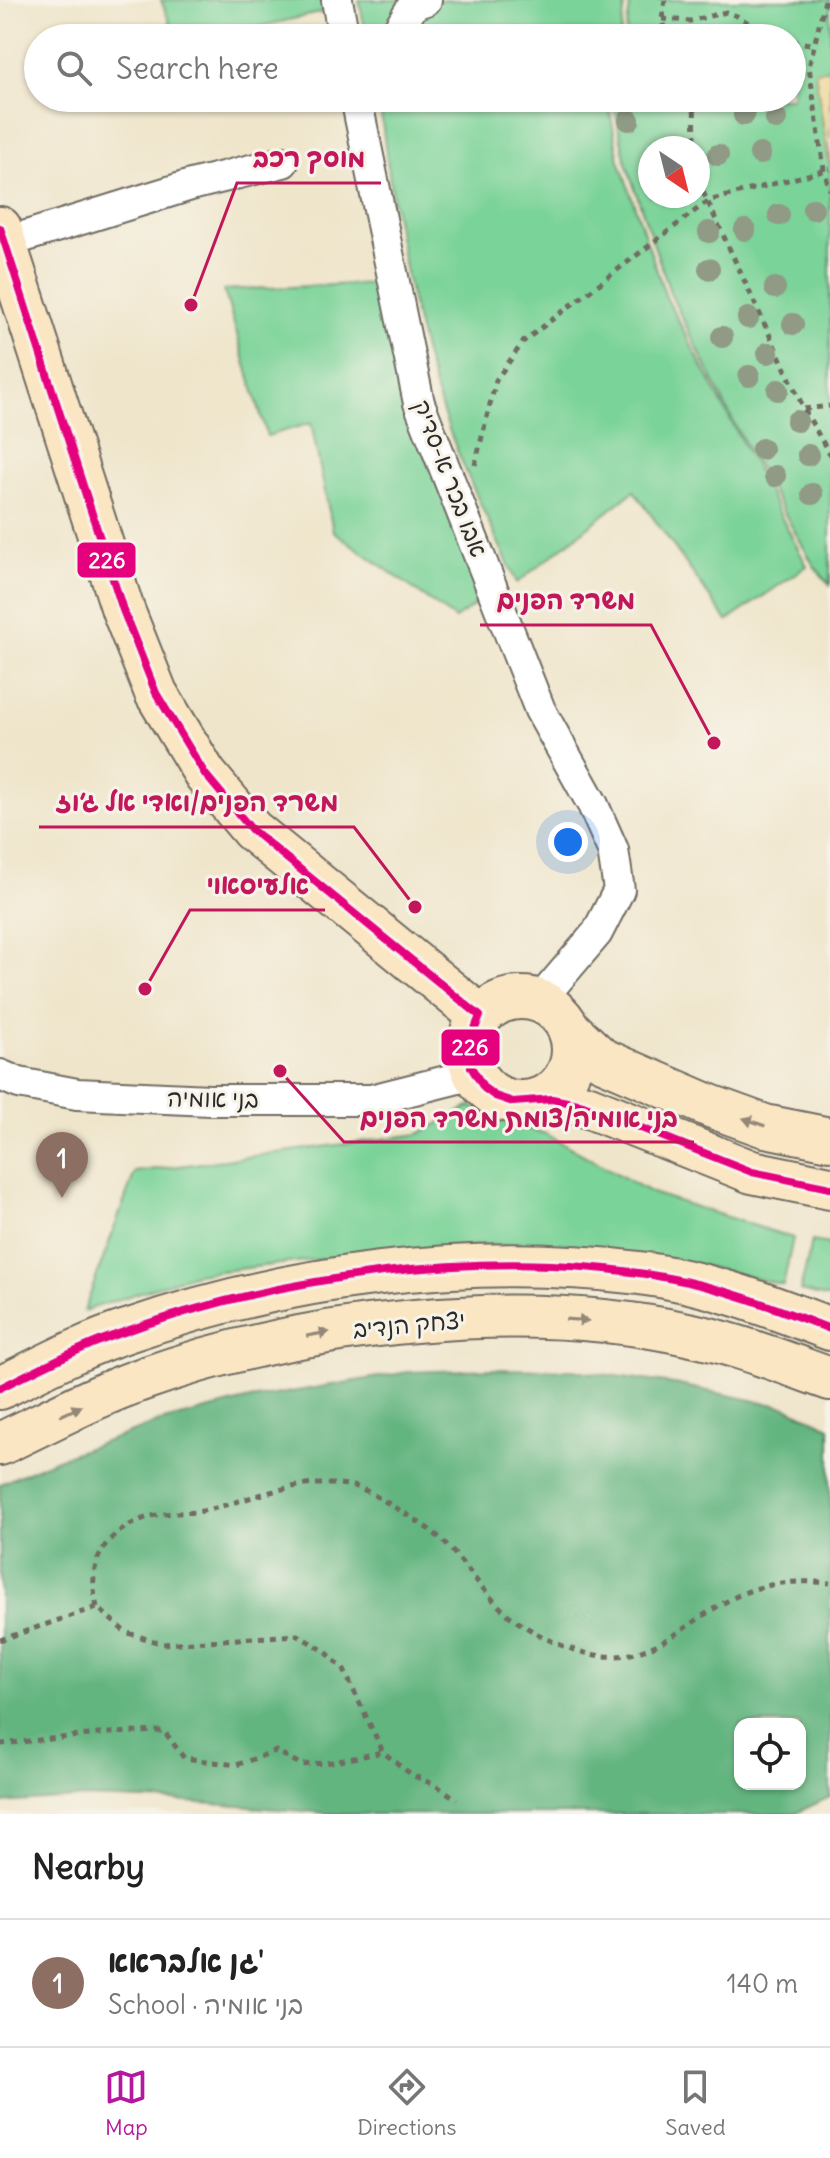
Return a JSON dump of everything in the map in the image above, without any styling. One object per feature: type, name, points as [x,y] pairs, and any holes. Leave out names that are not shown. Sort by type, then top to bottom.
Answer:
[{"type":"main road","points":[[2,236],[123,610],[156,693],[205,774],[252,830],[480,1016]]},
{"type":"main road","points":[[830,1139],[765,1126],[601,1059],[569,1029],[552,1007],[540,1000],[524,997],[493,1005],[480,1016],[472,1029],[468,1044],[474,1074],[482,1086],[495,1096],[509,1101],[568,1101],[752,1172],[830,1188]]},
{"type":"main road","points":[[539,1099],[565,1079],[572,1063],[573,1046],[569,1029]]},
{"type":"main road","points":[[0,1388],[123,1332],[210,1305],[356,1275],[433,1269],[492,1267],[640,1273],[722,1290],[830,1329]]},
{"type":"main road","name":"יצחק הנדיב","points":[[0,1444],[141,1379],[223,1354],[363,1326],[435,1320],[506,1318],[634,1324],[694,1335],[830,1379]]},
{"type":"street","points":[[337,0],[341,24]]},
{"type":"street","points":[[402,24],[414,4],[426,0]]},
{"type":"street","name":"אבו בכר א-סדיק","points":[[359,112],[419,403],[540,710],[593,805],[613,850],[619,890],[597,933],[540,1000]]},
{"type":"street","points":[[2,236],[283,162]]},
{"type":"street","name":"בני אומיה","points":[[0,1075],[19,1083],[77,1094],[210,1100],[371,1100],[474,1074]]},
{"type":"path","points":[[663,24],[665,0]]},
{"type":"path","points":[[825,0],[809,67],[830,190]]},
{"type":"path","points":[[662,19],[690,21],[726,12],[750,24]]},
{"type":"path","points":[[806,43],[815,45]]},
{"type":"path","points":[[694,112],[695,136]]},
{"type":"path","points":[[710,200],[827,170]]},
{"type":"path","points":[[710,205],[804,409],[830,455]]},
{"type":"path","points":[[463,513],[496,380],[524,341],[699,208]]},
{"type":"path","points":[[804,409],[830,406]]},
{"type":"path","points":[[457,1799],[412,1775],[383,1752],[344,1670],[325,1651],[297,1635],[163,1644],[125,1632],[97,1607],[91,1585],[96,1559],[111,1538],[131,1524],[159,1512],[205,1511],[269,1493],[321,1483],[358,1487],[440,1537],[509,1616],[560,1645],[602,1656],[630,1656],[663,1642],[735,1596],[766,1586],[802,1580],[830,1583]]},
{"type":"path","points":[[0,1640],[97,1607]]},
{"type":"path","points":[[0,1744],[164,1731],[184,1758],[236,1765],[276,1751],[302,1765],[383,1752]]},
{"type":"green space","points":[[161,0],[322,0],[324,12],[271,24],[170,24]]},
{"type":"green space","points":[[359,0],[626,0],[622,24],[364,24]]},
{"type":"green space","points":[[631,0],[830,0],[830,585],[814,566],[737,429],[671,295],[641,208],[710,208],[710,136],[638,136],[638,198],[626,163],[615,112],[806,112],[806,24],[627,24]]},
{"type":"green space","points":[[381,112],[610,112],[619,160],[666,297],[807,566],[727,621],[634,491],[517,583],[457,450],[428,366],[407,277]]},
{"type":"green space","points":[[377,283],[413,429],[489,595],[455,619],[333,531],[311,423],[267,436],[224,290]]},
{"type":"green space","points":[[471,1106],[498,1120],[546,1134],[652,1193],[793,1238],[783,1285],[696,1264],[589,1249],[488,1245],[381,1252],[195,1274],[84,1311],[135,1172],[419,1134]]},
{"type":"green space","points":[[812,1241],[830,1244],[830,1298],[800,1291]]},
{"type":"green space","points":[[572,1370],[674,1384],[786,1407],[830,1427],[830,1797],[794,1814],[340,1814],[174,1801],[81,1798],[0,1803],[0,1484],[57,1459],[160,1422],[250,1399],[408,1372]]},
{"type":"sand","points":[[830,69],[830,163],[829,163],[815,71]]},
{"type":"transit line","name":"226","points":[[0,228],[123,610],[156,693],[205,774],[252,830],[480,1016],[470,1041],[471,1067],[484,1088],[495,1096],[513,1102],[552,1099],[583,1105],[752,1172],[830,1188]]},
{"type":"transit line","name":"226","points":[[0,1388],[110,1337],[174,1315],[312,1283],[383,1272],[455,1266],[596,1268],[663,1277],[727,1292],[830,1329]]},
{"type":"place","name":"מוסך רכב","points":[[191,305]]},
{"type":"place","name":"משרד הפנים","points":[[714,743]]},
{"type":"place","name":"משרד הפנים/ואדי אל ג׳וז","points":[[415,907]]},
{"type":"place","name":"אלעיסאוי","points":[[145,989]]},
{"type":"place","name":"בני אומיה/צומת משרד הפנים","points":[[280,1071]]},
{"type":"place","name":"גן אלבראא'","points":[[62,1198]]}]
